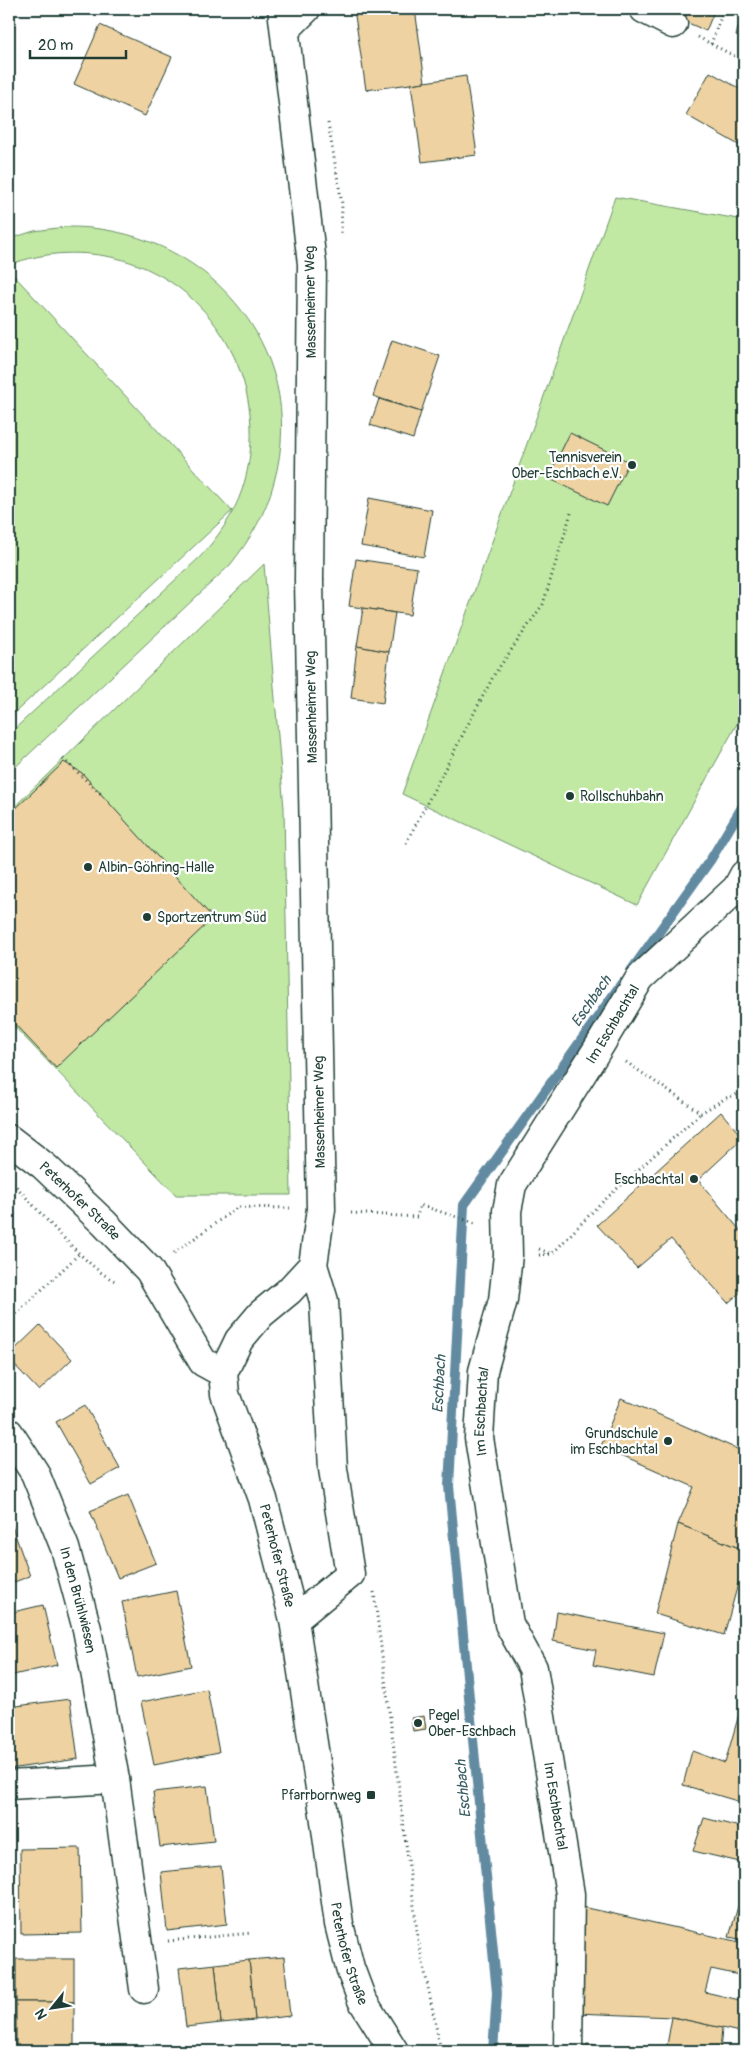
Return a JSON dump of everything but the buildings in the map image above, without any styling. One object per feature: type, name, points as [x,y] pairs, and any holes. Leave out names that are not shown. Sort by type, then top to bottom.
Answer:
[{"type":"street","points":[[283,20],[306,9]]},
{"type":"street","points":[[644,9],[673,24]]},
{"type":"street","name":"Massenheimer Weg","points":[[283,20],[312,264],[309,580],[333,1211],[313,1266]]},
{"type":"street","name":"Im Eschbachtal","points":[[568,2051],[570,1894],[533,1668],[509,1624],[479,1438],[483,1371],[503,1300],[508,1255],[507,1211],[512,1185],[640,978],[737,888],[744,875]]},
{"type":"street","name":"Peterhofer Straße","points":[[9,1139],[44,1166],[104,1223],[149,1270],[203,1362],[223,1373],[225,1394],[263,1500],[294,1620],[339,1924],[350,1968],[362,2000],[394,2051]]},
{"type":"street","points":[[223,1373],[239,1340],[261,1314],[289,1291],[313,1266],[324,1301],[333,1469],[350,1574],[294,1620]]},
{"type":"street","name":"In den Brühlwiesen","points":[[9,1433],[35,1473],[65,1548],[87,1629],[115,1779],[144,1989]]},
{"type":"street","points":[[9,1785],[115,1779]]},
{"type":"path","points":[[711,44],[724,9]]},
{"type":"path","points":[[673,24],[744,61]]},
{"type":"path","points":[[406,843],[494,675],[543,604],[571,513]]},
{"type":"path","points":[[63,759],[101,794]]},
{"type":"path","points":[[600,1045],[702,1113]]},
{"type":"path","points":[[508,1255],[552,1254],[599,1206],[702,1113],[726,1098],[744,1092]]},
{"type":"path","points":[[9,1179],[100,1272]]},
{"type":"path","points":[[149,1270],[238,1207],[417,1217],[420,1205],[480,1224]]},
{"type":"path","points":[[9,1321],[80,1253]]},
{"type":"path","points":[[373,1582],[418,1938],[441,2051]]},
{"type":"path","points":[[138,1944],[252,1933]]},
{"type":"green space","name":"Tennisverein Ober-Eschbach e.V.","points":[[615,197],[744,220],[744,711],[637,905],[402,794]]},
{"type":"green space","points":[[65,227],[115,232],[161,246],[201,271],[235,302],[261,341],[277,384],[282,432],[274,482],[267,505],[251,536],[230,565],[9,773],[9,734],[207,549],[219,534],[234,509],[242,490],[250,454],[250,417],[244,382],[230,349],[211,319],[185,293],[155,273],[120,259],[106,256],[64,253],[36,257],[9,265],[9,239],[34,231]]},
{"type":"green space","points":[[9,270],[232,511],[9,718]]},
{"type":"green space","name":"Sportzentrum Süd","points":[[264,564],[284,809],[291,1195],[176,1195],[9,1021],[9,812]]},
{"type":"waterway","name":"Eschbach","points":[[631,971],[711,859],[744,804]]},
{"type":"waterway","name":"Eschbach","points":[[493,2051],[497,1993],[449,1486],[464,1205],[622,983]]},
{"type":"place","name":"Tennisverein Ober-Eschbach e.V.","points":[[632,465]]},
{"type":"place","name":"Rollschuhbahn","points":[[570,796]]},
{"type":"place","name":"Albin-Göhring-Halle","points":[[88,867]]},
{"type":"place","name":"Sportzentrum Süd","points":[[147,917]]},
{"type":"place","name":"Eschbachtal","points":[[694,1179]]},
{"type":"place","name":"Grundschule im Eschbachtal","points":[[668,1441]]},
{"type":"place","name":"Pegel Ober-Eschbach","points":[[418,1723]]},
{"type":"place","name":"Pfarrbornweg","points":[[371,1795]]}]
